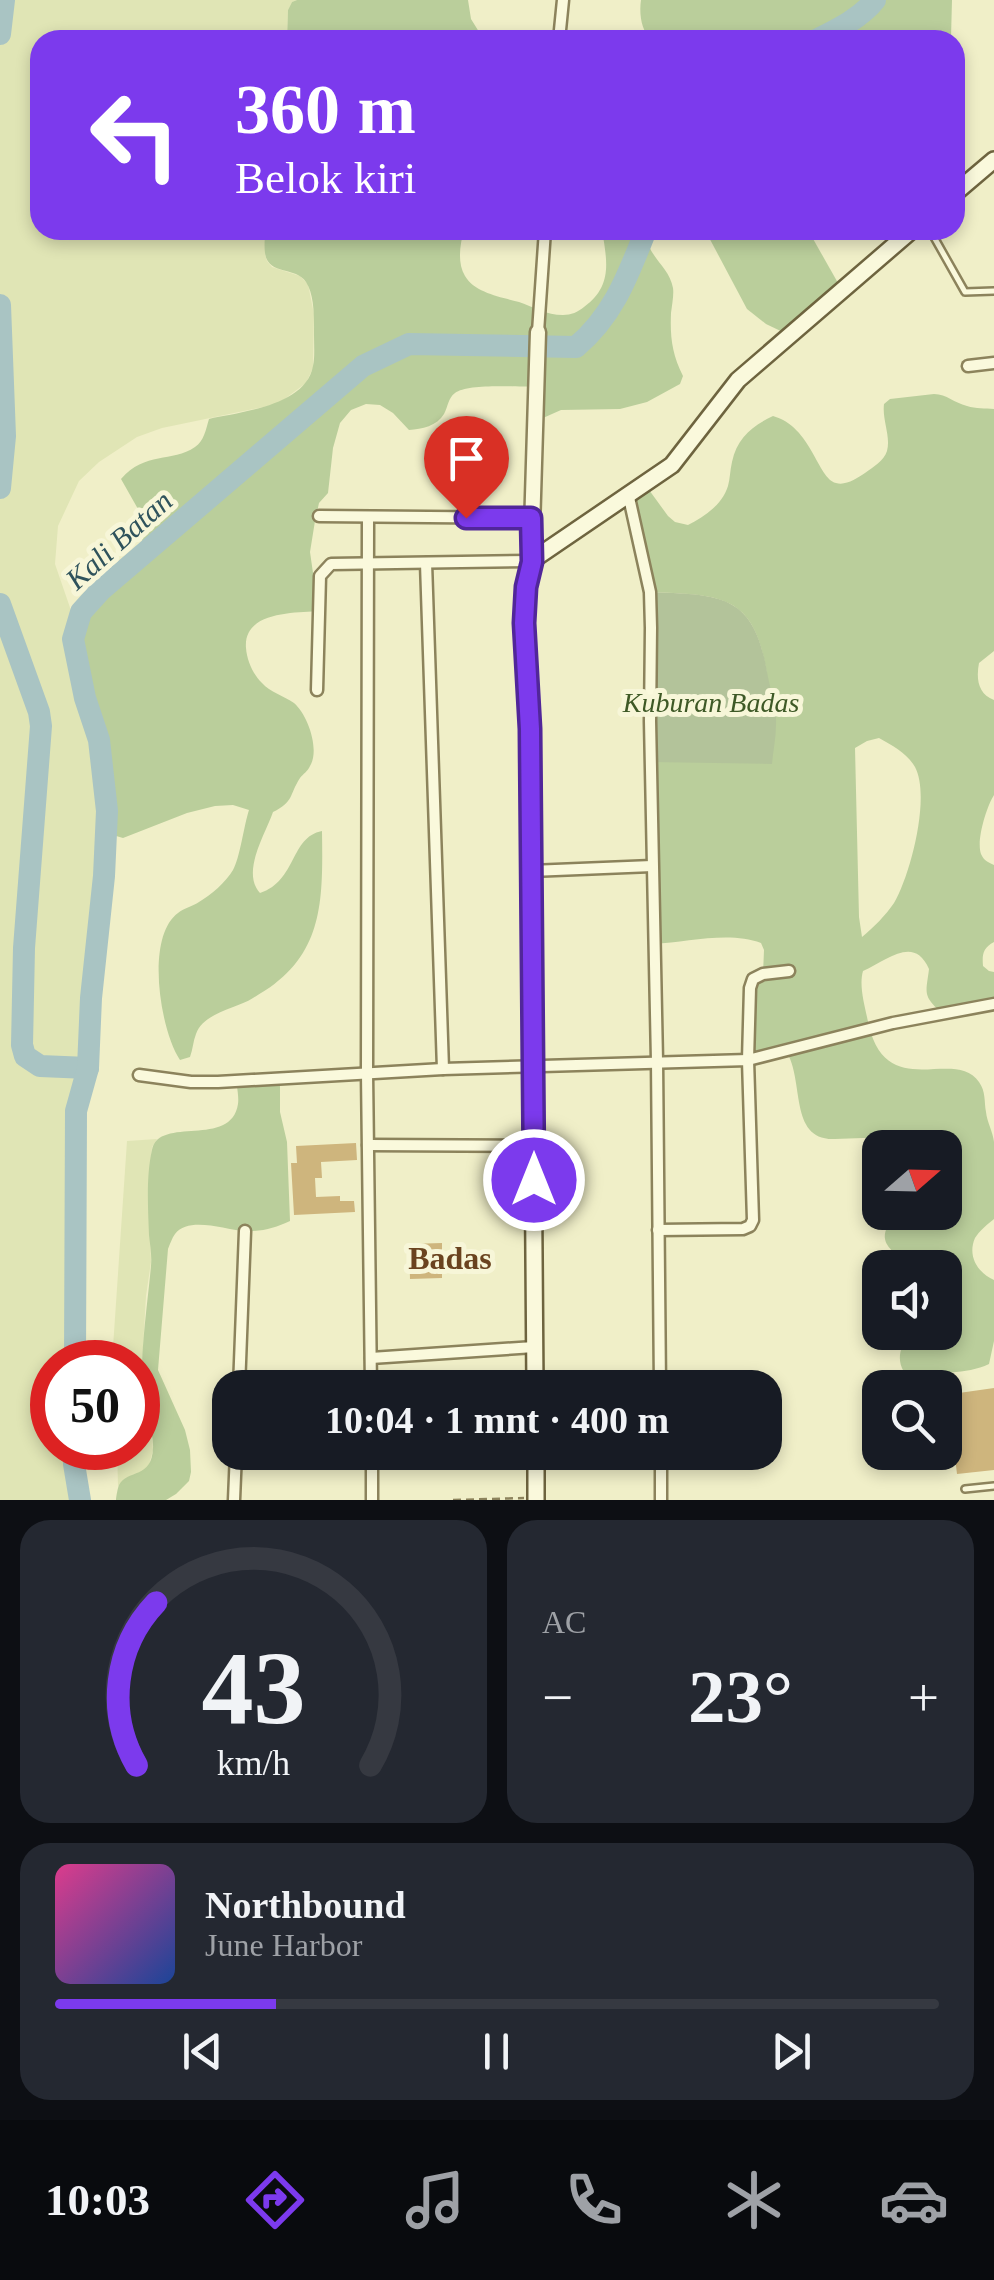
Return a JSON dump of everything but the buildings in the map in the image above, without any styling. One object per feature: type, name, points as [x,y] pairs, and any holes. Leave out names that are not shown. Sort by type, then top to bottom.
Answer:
[{"type":"main road","points":[[965,185],[994,160]]},
{"type":"main road","points":[[535,1370],[530,729],[524,623],[532,562],[672,465],[738,380],[900,240]]},
{"type":"main road","points":[[536,1470],[536,1499]]},
{"type":"street","points":[[560,30],[564,0]]},
{"type":"street","points":[[318,690],[320,576],[331,564],[532,562],[535,386],[545,240]]},
{"type":"street","points":[[968,366],[994,363]]},
{"type":"street","points":[[628,493],[650,592],[660,1370]]},
{"type":"street","points":[[319,516],[531,518]]},
{"type":"street","points":[[368,517],[366,1074],[371,1370]]},
{"type":"street","points":[[426,563],[443,1068]]},
{"type":"street","points":[[531,871],[652,866]]},
{"type":"street","points":[[658,1230],[743,1230],[750,1226],[750,988],[754,979],[763,974],[788,971]]},
{"type":"street","points":[[139,1075],[204,1082],[443,1068],[748,1060],[893,1023],[994,1004]]},
{"type":"street","points":[[368,1144],[534,1146]]},
{"type":"street","points":[[240,1370],[245,1231]]},
{"type":"street","points":[[371,1358],[534,1347]]},
{"type":"street","points":[[234,1500],[235,1470]]},
{"type":"street","points":[[372,1470],[372,1500]]},
{"type":"street","points":[[660,1470],[661,1500]]},
{"type":"lane","points":[[936,240],[966,292],[994,290]]},
{"type":"lane","points":[[965,1489],[994,1486]]},
{"type":"path","points":[[453,1500],[536,1499]]},
{"type":"green space","points":[[0,0],[297,0],[288,10],[287,30],[30,30],[30,240],[265,240],[265,254],[272,267],[300,276],[308,284],[314,314],[313,368],[306,383],[278,404],[162,428],[137,437],[99,462],[79,481],[58,526],[55,564],[76,625],[73,639],[85,698],[99,740],[107,811],[88,1068],[78,1105],[75,1340],[30,1340],[30,1470],[75,1470],[80,1500],[0,1500]]},
{"type":"green space","points":[[468,0],[471,19],[478,30],[287,30],[292,2]]},
{"type":"green space","points":[[641,0],[952,0],[951,30],[644,30]]},
{"type":"green space","points":[[265,240],[462,240],[462,271],[475,287],[563,315],[582,309],[600,290],[606,272],[603,240],[647,240],[671,280],[671,338],[683,376],[680,384],[647,402],[620,409],[561,410],[534,422],[535,387],[493,386],[455,393],[441,418],[424,428],[409,430],[380,405],[366,404],[351,410],[340,423],[328,493],[319,503],[310,552],[313,573],[320,576],[319,611],[272,616],[261,621],[247,636],[246,648],[259,679],[299,708],[311,733],[314,751],[309,768],[288,801],[273,812],[256,853],[255,884],[260,893],[272,887],[304,842],[322,831],[322,882],[314,927],[294,966],[253,998],[206,1021],[196,1034],[190,1057],[180,1060],[162,1007],[162,942],[178,913],[208,896],[230,875],[249,810],[233,805],[215,806],[123,838],[106,833],[103,763],[79,678],[75,630],[92,598],[141,557],[138,509],[121,479],[139,464],[195,447],[203,438],[209,419],[285,399],[308,379],[314,355],[311,294],[301,277],[271,265]]},
{"type":"green space","points":[[710,240],[814,240],[842,290],[789,335],[747,309]]},
{"type":"green space","points":[[939,394],[962,405],[994,409],[994,651],[979,663],[978,675],[981,690],[994,700],[994,795],[983,823],[980,848],[983,858],[994,865],[994,942],[985,949],[983,966],[994,972],[994,1004],[943,1014],[927,994],[929,969],[916,953],[900,953],[863,971],[862,982],[875,1044],[888,1060],[903,1067],[968,1072],[984,1093],[994,1142],[994,1219],[977,1235],[972,1251],[979,1268],[994,1280],[994,1341],[989,1364],[962,1371],[903,1370],[900,1357],[902,1350],[962,1350],[962,1250],[891,1250],[885,1237],[886,1230],[962,1230],[962,1130],[862,1130],[862,1138],[820,1137],[804,1120],[786,1051],[748,1060],[750,988],[763,974],[761,943],[722,938],[654,944],[650,762],[767,675],[754,628],[731,604],[697,595],[650,592],[628,493],[644,483],[675,522],[694,522],[712,510],[725,493],[734,454],[742,440],[773,416],[797,430],[829,479],[840,484],[847,482],[886,455],[884,404],[890,399]],"holes":[[[879,738],[904,754],[915,767],[921,797],[912,856],[894,903],[862,937],[855,748]]]},
{"type":"green space","name":"Kuburan Badas","points":[[650,592],[714,598],[743,613],[753,627],[775,712],[772,764],[650,762]]},
{"type":"green space","points":[[280,1078],[290,1221],[250,1231],[189,1226],[175,1234],[168,1249],[160,1346],[160,1340],[144,1340],[151,1262],[148,1192],[152,1150],[157,1140],[167,1134],[210,1129],[233,1117],[238,1104],[236,1081]]},
{"type":"green space","points":[[157,1139],[152,1147],[151,1262],[143,1340],[113,1340],[127,1141]]},
{"type":"green space","points":[[160,1374],[185,1430],[190,1450],[189,1481],[166,1500],[116,1500],[123,1480],[142,1470],[160,1470]]},
{"type":"green space","points":[[118,1470],[143,1470],[124,1480],[118,1486]]},
{"type":"waterway","points":[[0,34],[4,0]]},
{"type":"waterway","name":"Kali Batan","points":[[836,30],[875,0]]},
{"type":"waterway","name":"Kali Batan","points":[[75,1340],[76,1111],[88,1068],[107,811],[99,740],[85,698],[73,639],[81,612],[100,591],[363,366],[409,344],[576,347],[610,308],[642,240]]},
{"type":"waterway","points":[[0,305],[5,436],[0,488]]},
{"type":"waterway","points":[[0,604],[41,726],[24,948],[22,1045],[25,1056],[40,1066],[88,1068]]},
{"type":"waterway","name":"Kali Batan","points":[[75,1470],[80,1500]]},
{"type":"district","name":"Badas","points":[[450,1258]]},
{"type":"route","points":[[466,518],[531,518],[532,562],[524,623],[530,729],[534,1180]]}]
